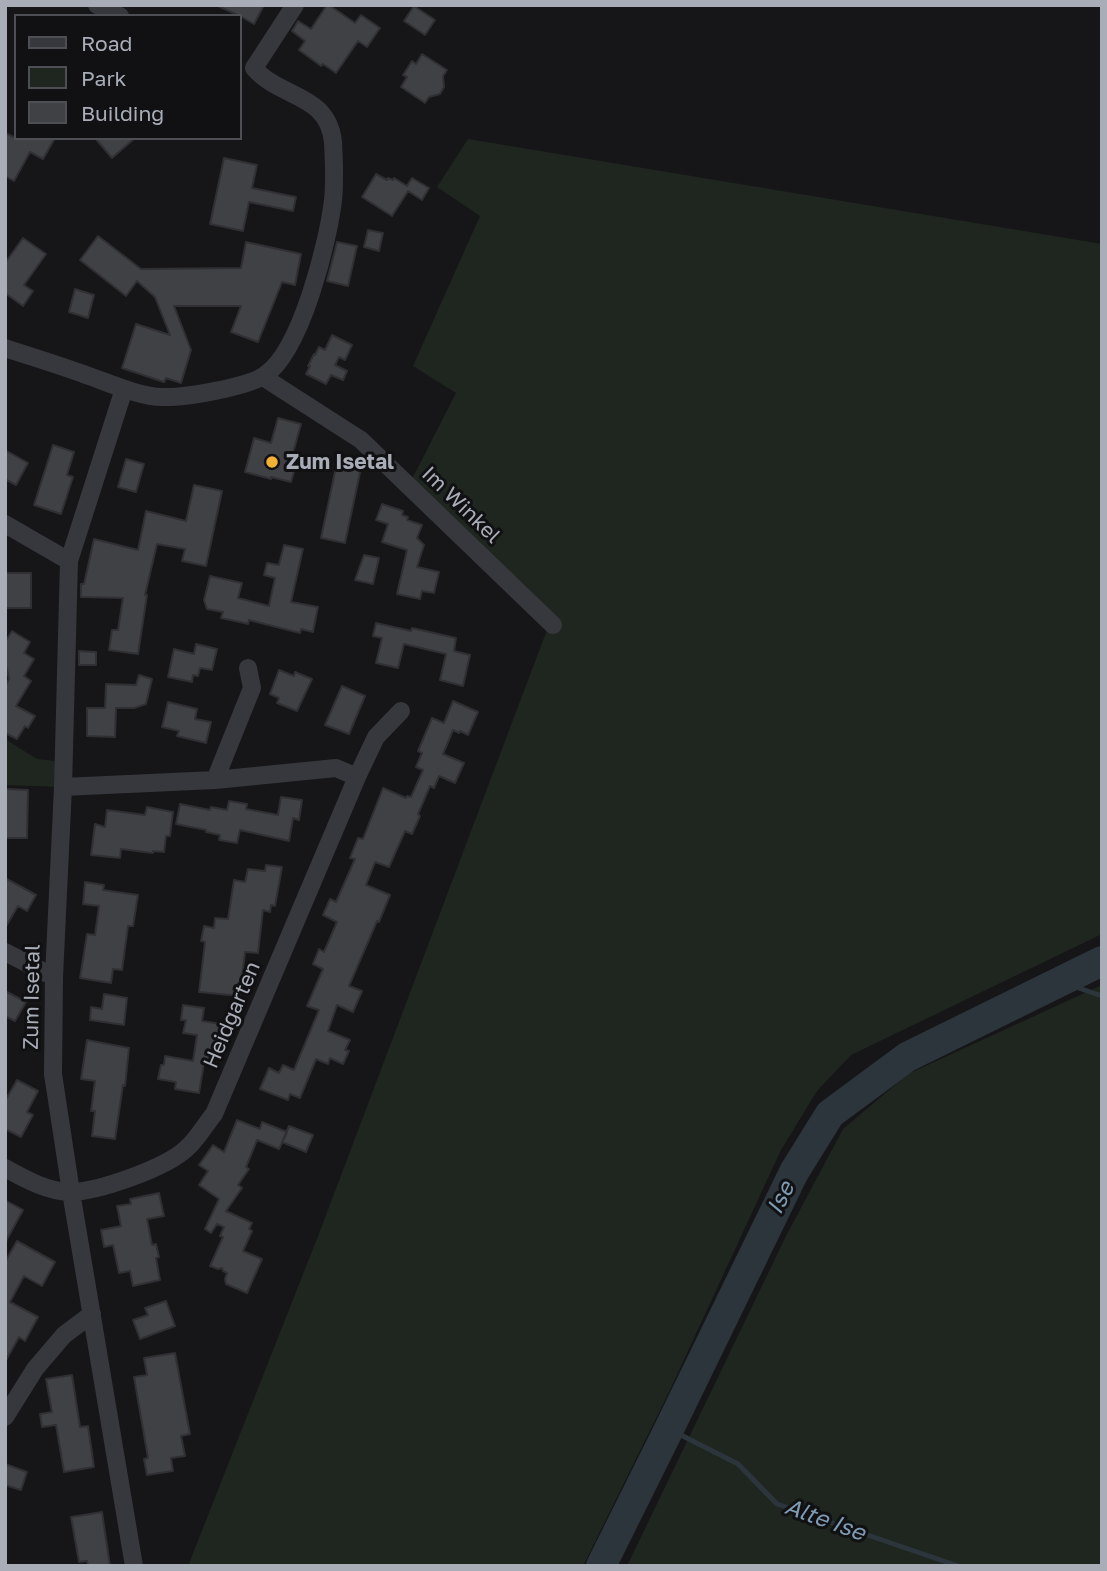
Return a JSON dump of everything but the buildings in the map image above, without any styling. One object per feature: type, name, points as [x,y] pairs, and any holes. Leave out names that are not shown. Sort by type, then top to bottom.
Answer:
[{"type":"street","points":[[97,5],[116,14]]},
{"type":"street","points":[[5,348],[124,389],[160,398],[228,388],[263,377],[275,368],[293,341],[307,303],[329,230],[333,197],[332,133],[319,109],[247,68],[295,5]]},
{"type":"street","name":"Im Winkel","points":[[263,377],[361,440],[553,625]]},
{"type":"street","name":"Zum Isetal","points":[[124,389],[69,561],[53,1074],[134,1566]]},
{"type":"street","points":[[5,524],[69,561]]},
{"type":"street","points":[[215,780],[252,688],[248,668]]},
{"type":"street","name":"Heidgarten","points":[[71,1192],[111,1185],[156,1168],[186,1149],[214,1114],[357,777],[376,737],[401,711]]},
{"type":"street","points":[[63,787],[215,780],[336,768],[357,777]]},
{"type":"street","points":[[5,953],[54,977]]},
{"type":"street","points":[[5,1168],[44,1187],[71,1192]]},
{"type":"street","points":[[5,1417],[35,1369],[64,1335],[92,1314]]},
{"type":"green space","points":[[468,139],[1102,244],[1102,934],[851,1055],[817,1091],[781,1150],[669,1392],[583,1566],[188,1566],[320,1231],[553,614],[412,479],[456,393],[413,366],[480,216],[437,187]]},
{"type":"green space","points":[[5,739],[37,759],[64,762],[63,787],[5,785]]},
{"type":"green space","points":[[1102,985],[1102,1566],[627,1566],[786,1236],[843,1129],[908,1074]]},
{"type":"waterway","name":"Ise","points":[[601,1566],[794,1172],[830,1114],[907,1057],[1102,961]]},
{"type":"waterway","points":[[1061,982],[1102,996]]},
{"type":"waterway","name":"Alte Ise","points":[[669,1429],[738,1464],[777,1504],[958,1566]]},
{"type":"place","name":"Zum Isetal","points":[[272,462]]}]
